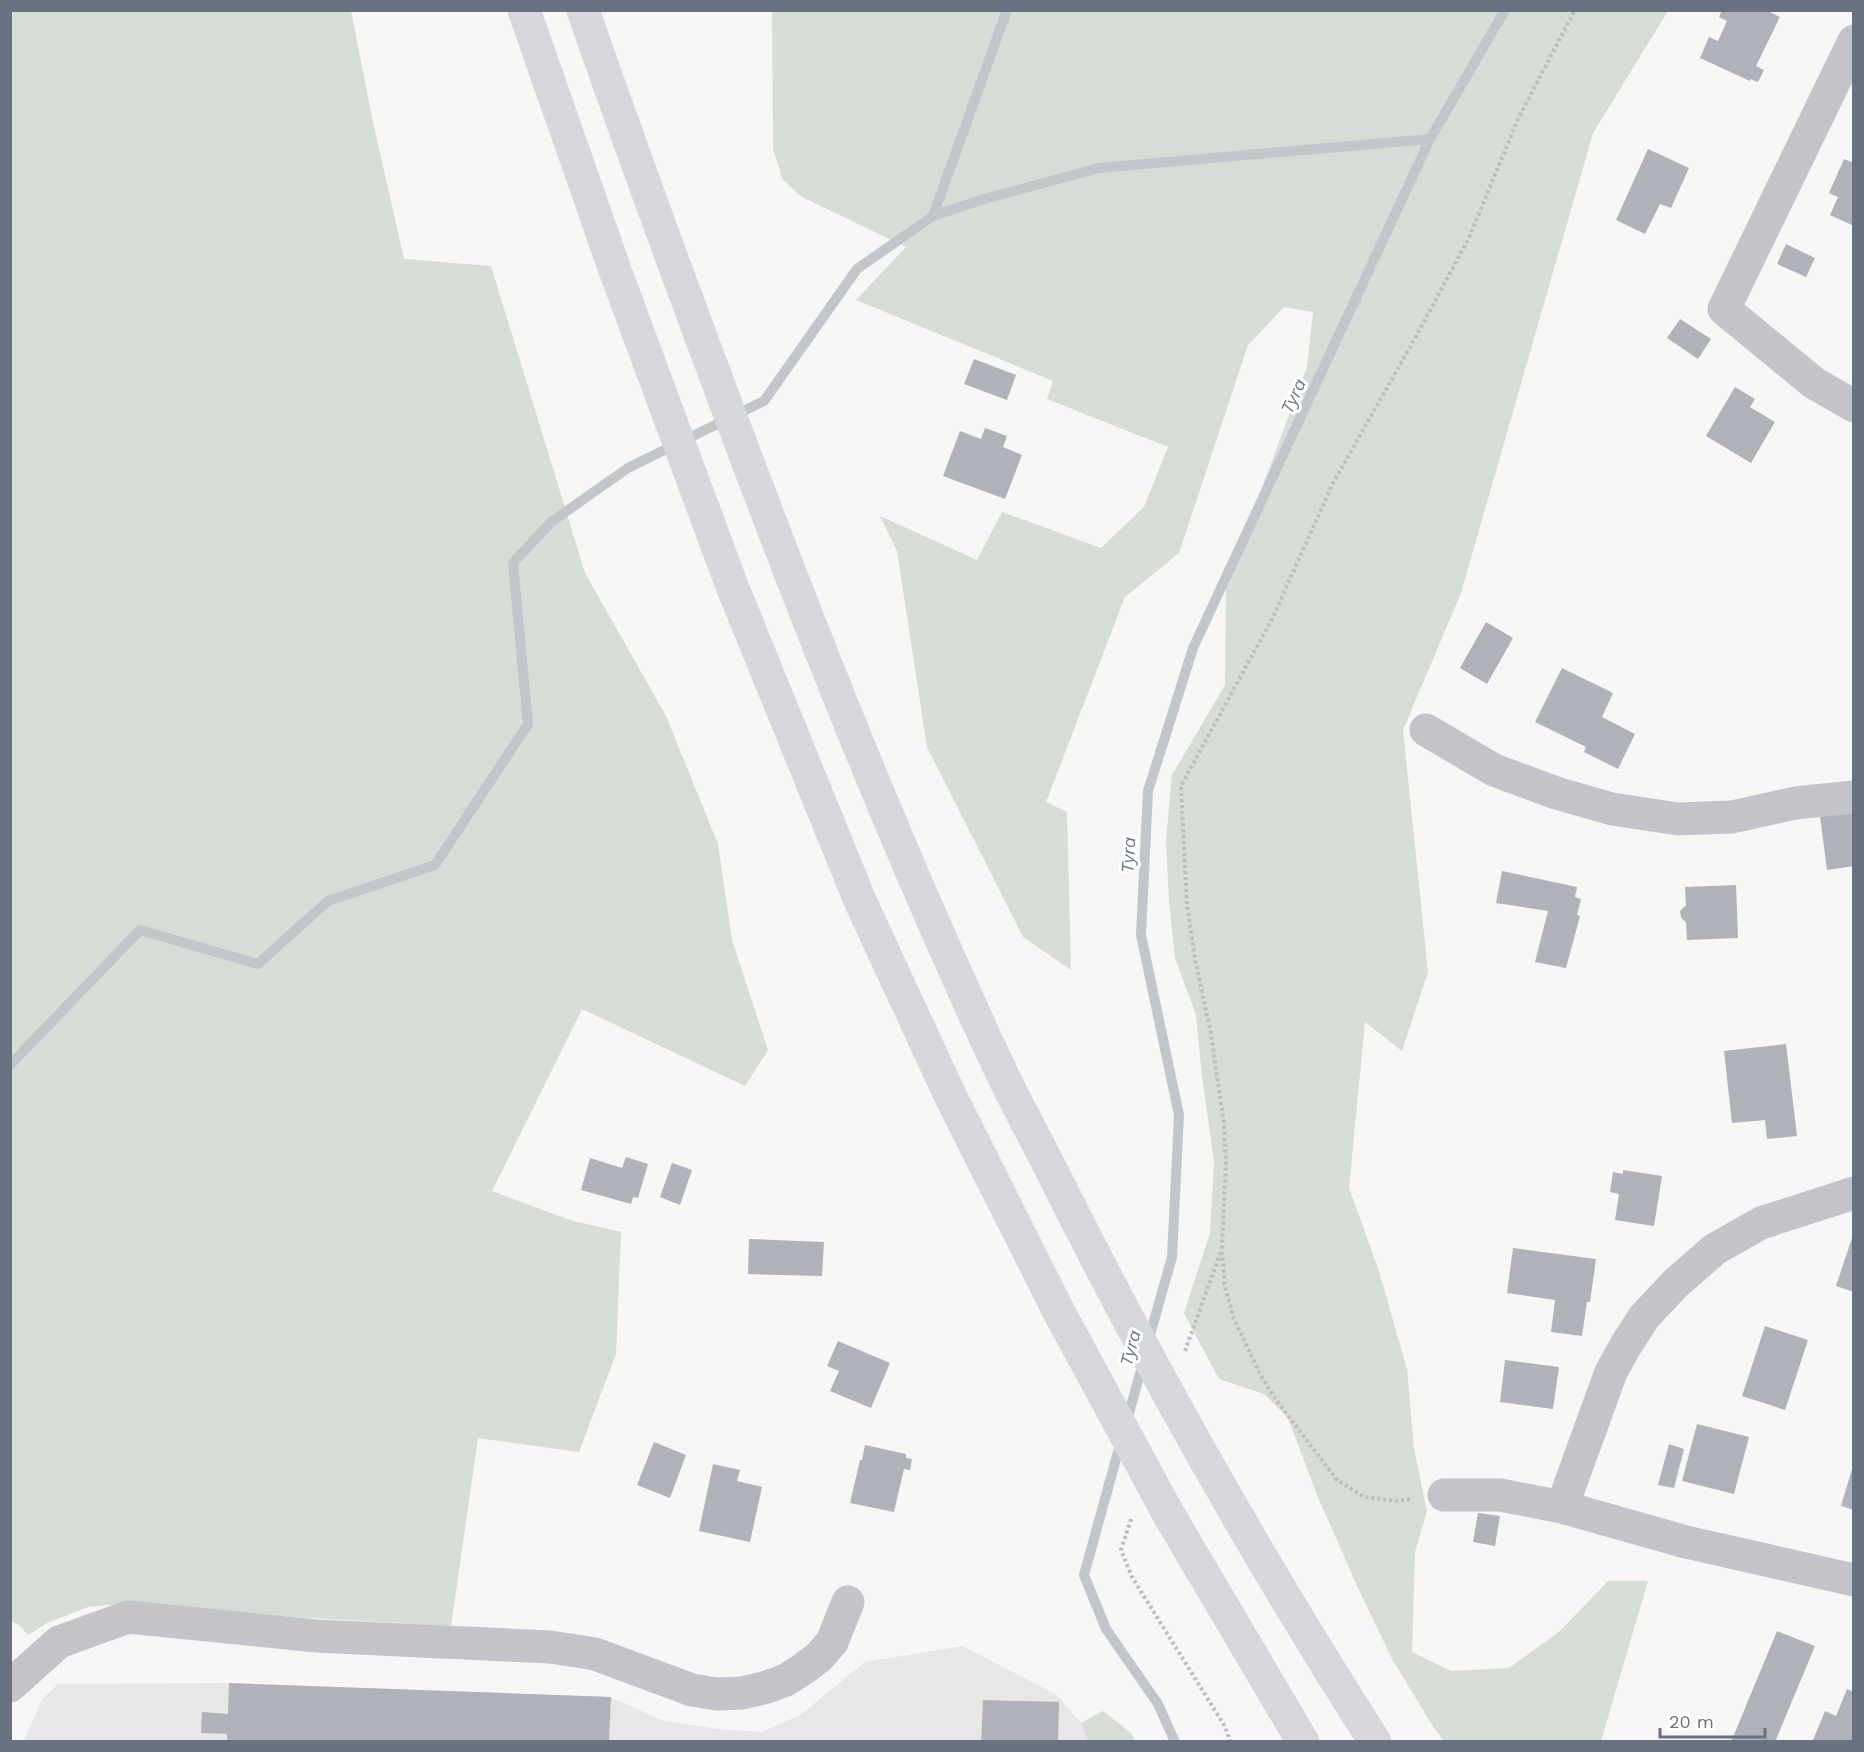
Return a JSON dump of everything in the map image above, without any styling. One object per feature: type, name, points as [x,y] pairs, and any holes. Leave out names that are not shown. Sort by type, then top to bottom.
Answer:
[{"type":"highway","points":[[524,10],[616,273],[732,586],[861,903],[949,1093],[1117,1421],[1169,1515],[1303,1742]]},
{"type":"highway","points":[[583,10],[670,254],[786,566],[913,878],[999,1066],[1102,1272],[1185,1426],[1254,1545],[1375,1742]]},
{"type":"street","points":[[1854,41],[1724,309],[1814,383],[1854,406]]},
{"type":"street","points":[[1426,730],[1494,770],[1556,793],[1612,809],[1678,819],[1732,817],[1795,803],[1854,797]]},
{"type":"street","points":[[1562,1507],[1611,1372],[1644,1317],[1715,1249],[1761,1223],[1854,1193]]},
{"type":"street","points":[[1444,1495],[1500,1495],[1562,1507],[1686,1542],[1854,1580]]},
{"type":"street","points":[[10,1686],[60,1642],[129,1617],[316,1636],[550,1647],[594,1654],[692,1690],[717,1694],[742,1693],[767,1688],[786,1680],[819,1657],[832,1642],[848,1602]]},
{"type":"path","points":[[1444,1495],[1397,1501],[1364,1497],[1337,1480],[1261,1377],[1234,1319],[1225,1287],[1222,1249],[1226,1161],[1224,1124],[1211,1034],[1195,959],[1187,905],[1181,786],[1273,617],[1333,483],[1468,240],[1518,119],[1575,10]]},
{"type":"shaded area","points":[[10,11],[351,11],[404,259],[491,266],[585,573],[666,716],[718,844],[732,940],[768,1050],[745,1086],[582,1009],[492,1191],[573,1221],[621,1232],[616,1354],[579,1452],[478,1438],[451,1626],[291,1617],[130,1603],[88,1607],[47,1623],[28,1635],[20,1626],[11,1621]]},
{"type":"shaded area","points":[[772,11],[1668,11],[1593,133],[1461,593],[1403,730],[1428,972],[1402,1051],[1365,1022],[1349,1188],[1379,1271],[1407,1369],[1414,1449],[1427,1511],[1415,1552],[1412,1652],[1451,1671],[1509,1668],[1559,1632],[1608,1581],[1648,1581],[1601,1741],[1444,1741],[1392,1659],[1317,1495],[1288,1418],[1264,1394],[1219,1379],[1184,1313],[1210,1233],[1214,1162],[1196,1015],[1175,958],[1166,841],[1172,775],[1225,685],[1226,584],[1307,367],[1313,312],[1284,307],[1248,345],[1179,553],[1125,597],[1046,802],[1067,812],[1071,970],[1023,937],[927,747],[897,551],[880,516],[977,560],[1002,512],[1101,548],[1144,507],[1168,447],[1047,399],[1053,381],[856,300],[906,247],[802,197],[783,180],[773,149]]},
{"type":"shaded area","points":[[963,1646],[1057,1695],[1081,1723],[1088,1741],[23,1742],[43,1698],[58,1684],[229,1683],[610,1697],[664,1721],[718,1729],[762,1732],[800,1715],[865,1662]]},
{"type":"shaded area","points":[[1103,1711],[1131,1733],[1135,1741],[1088,1741],[1081,1723]]},
{"type":"building","points":[[1722,10],[1766,10],[1780,17],[1756,66],[1764,70],[1758,82],[1750,79],[1750,81],[1700,58],[1709,37],[1718,41],[1727,21],[1719,17]]},
{"type":"building","points":[[1648,149],[1689,168],[1671,208],[1660,204],[1645,234],[1616,220]]},
{"type":"building","points":[[1844,159],[1854,163],[1854,226],[1830,215],[1838,197],[1829,193]]},
{"type":"building","points":[[1786,244],[1815,258],[1806,277],[1777,264]]},
{"type":"building","points":[[1680,319],[1711,339],[1698,359],[1667,338]]},
{"type":"building","points":[[974,359],[1016,375],[1007,400],[964,384]]},
{"type":"building","points":[[1735,387],[1755,399],[1750,407],[1775,422],[1751,463],[1706,436]]},
{"type":"building","points":[[985,428],[1007,436],[1003,447],[1022,455],[1005,499],[943,476],[960,431],[981,439]]},
{"type":"building","points":[[1486,622],[1513,638],[1487,684],[1460,668]]},
{"type":"building","points":[[1562,668],[1613,693],[1602,717],[1635,734],[1618,769],[1584,752],[1586,747],[1535,722]]},
{"type":"building","points":[[1854,804],[1854,866],[1827,870],[1819,809]]},
{"type":"building","points":[[1502,871],[1577,887],[1575,897],[1581,899],[1577,915],[1580,916],[1566,968],[1535,962],[1548,911],[1496,903]]},
{"type":"building","points":[[1736,885],[1738,938],[1687,940],[1686,923],[1680,911],[1686,905],[1685,887]]},
{"type":"building","points":[[1786,1044],[1797,1136],[1767,1139],[1765,1120],[1732,1123],[1724,1051]]},
{"type":"building","points":[[626,1157],[648,1164],[638,1198],[633,1197],[631,1204],[581,1190],[590,1158],[622,1168]]},
{"type":"building","points":[[672,1163],[692,1170],[680,1205],[660,1197]]},
{"type":"building","points":[[1623,1170],[1662,1176],[1654,1226],[1615,1220],[1619,1194],[1610,1192],[1613,1172],[1623,1174]]},
{"type":"building","points":[[1854,1232],[1854,1292],[1836,1286]]},
{"type":"building","points":[[749,1239],[824,1242],[822,1276],[748,1274]]},
{"type":"building","points":[[1513,1248],[1596,1259],[1582,1336],[1551,1332],[1555,1300],[1507,1293]]},
{"type":"building","points":[[1765,1326],[1808,1340],[1785,1410],[1742,1396]]},
{"type":"building","points":[[838,1341],[890,1363],[871,1408],[830,1391],[839,1371],[827,1366]]},
{"type":"building","points":[[1505,1360],[1559,1367],[1553,1409],[1500,1402]]},
{"type":"building","points":[[1697,1424],[1749,1437],[1734,1494],[1682,1481]]},
{"type":"building","points":[[654,1442],[686,1455],[670,1498],[637,1485]]},
{"type":"building","points":[[1669,1444],[1684,1449],[1674,1488],[1658,1485]]},
{"type":"building","points":[[865,1445],[906,1454],[906,1458],[912,1459],[910,1470],[904,1469],[894,1512],[850,1503]]},
{"type":"building","points":[[713,1464],[740,1470],[737,1481],[762,1487],[750,1542],[699,1531]]},
{"type":"building","points":[[1852,1469],[1854,1470],[1854,1510],[1841,1506]]},
{"type":"building","points":[[1478,1513],[1500,1516],[1495,1546],[1473,1542]]},
{"type":"building","points":[[1777,1631],[1815,1646],[1775,1742],[1731,1742]]},
{"type":"building","points":[[229,1683],[611,1697],[609,1742],[227,1742],[227,1734],[201,1733],[202,1712],[228,1714]]},
{"type":"building","points":[[1847,1689],[1854,1692],[1854,1742],[1817,1742],[1813,1740],[1825,1711],[1836,1716]]},
{"type":"building","points":[[983,1700],[1059,1702],[1058,1742],[981,1742]]},
{"type":"waterway","points":[[933,216],[1007,10]]},
{"type":"waterway","name":"Tyra","points":[[1148,1342],[1172,1257],[1179,1115],[1141,935],[1148,791],[1193,648],[1430,139],[1505,10]]},
{"type":"waterway","points":[[10,1065],[140,930],[258,964],[328,901],[435,865],[528,724],[513,563],[551,522],[628,468],[764,401],[857,269],[933,216],[984,199],[1099,168],[1430,139]]},
{"type":"waterway","name":"Tyra","points":[[1127,1420],[1143,1363]]},
{"type":"waterway","name":"Tyra","points":[[1121,1441],[1084,1575],[1106,1629],[1158,1704],[1175,1742]]}]
